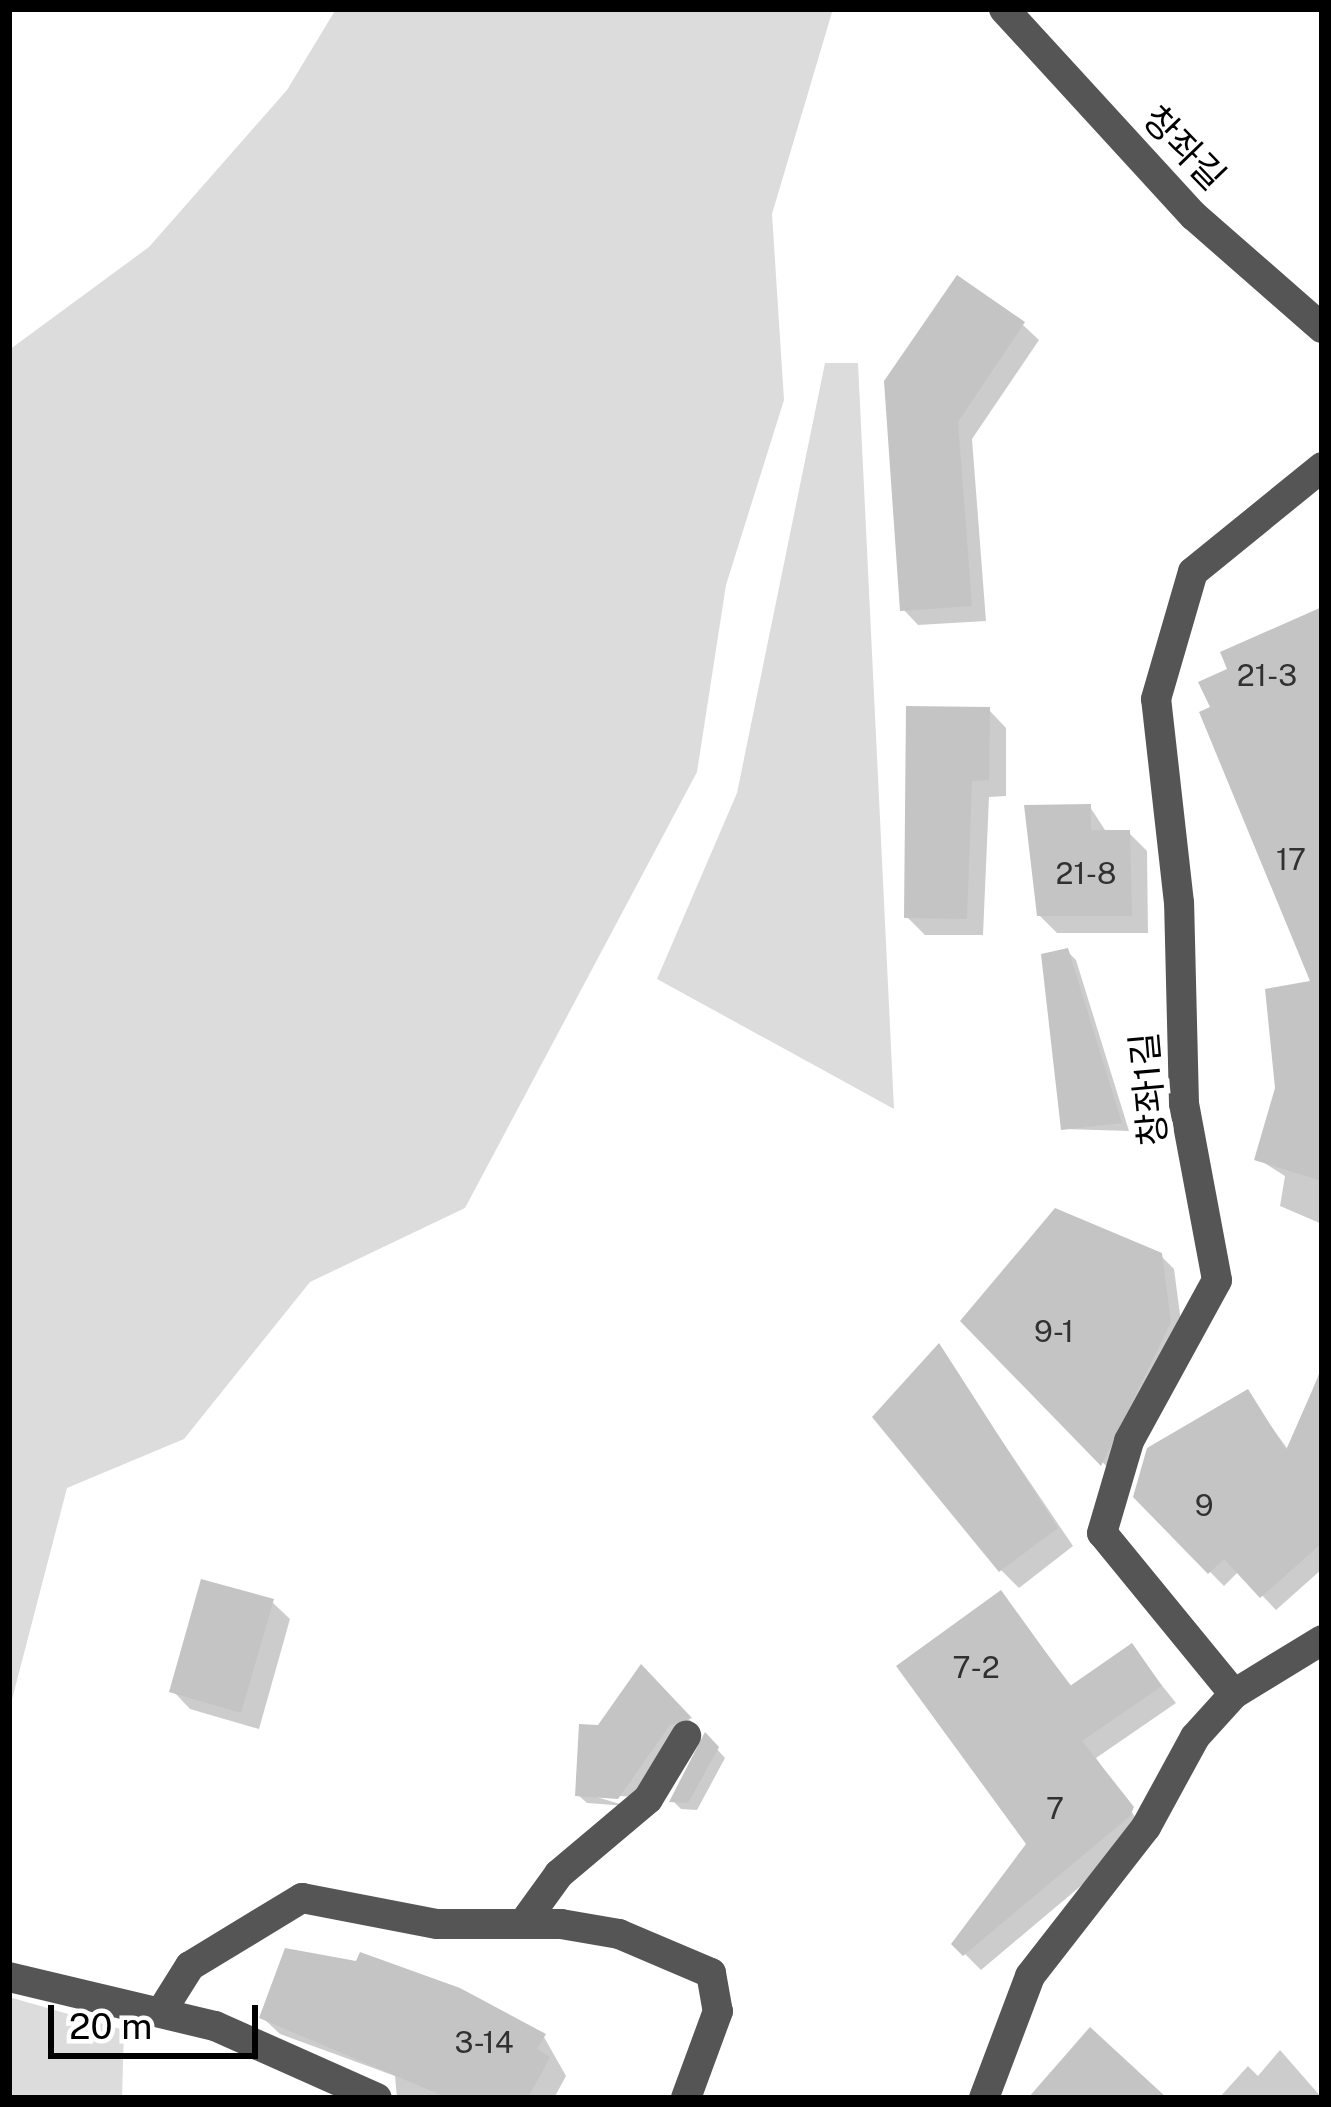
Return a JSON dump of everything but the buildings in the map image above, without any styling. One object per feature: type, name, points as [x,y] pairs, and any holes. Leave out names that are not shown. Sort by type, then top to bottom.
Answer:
[{"type":"street","name":"창좌길","points":[[1004,9],[1194,216],[1322,328]]},
{"type":"street","name":"창좌1길","points":[[1234,1694],[1102,1533],[1129,1442],[1217,1280],[1184,1104],[1179,903],[1156,699],[1193,572],[1322,467]]},
{"type":"street","points":[[984,2098],[1030,1976],[1234,1694],[1322,1640]]},
{"type":"street","points":[[525,1921],[559,1874],[648,1799],[686,1736]]},
{"type":"street","points":[[164,2009],[190,1966],[302,1898],[436,1924],[525,1921],[619,1934],[711,1973],[718,2011],[686,2098]]},
{"type":"street","points":[[9,1977],[164,2009],[275,2046],[377,2098]]},
{"type":"shaded area","points":[[336,9],[833,9],[772,214],[784,400],[726,585],[697,772],[465,1208],[310,1282],[184,1439],[67,1488],[9,1711],[9,350],[149,247],[287,90]]},
{"type":"shaded area","points":[[825,363],[858,363],[894,1109],[657,979],[737,793]]},
{"type":"shaded area","points":[[9,1997],[124,2030],[122,2098],[9,2098]]}]
